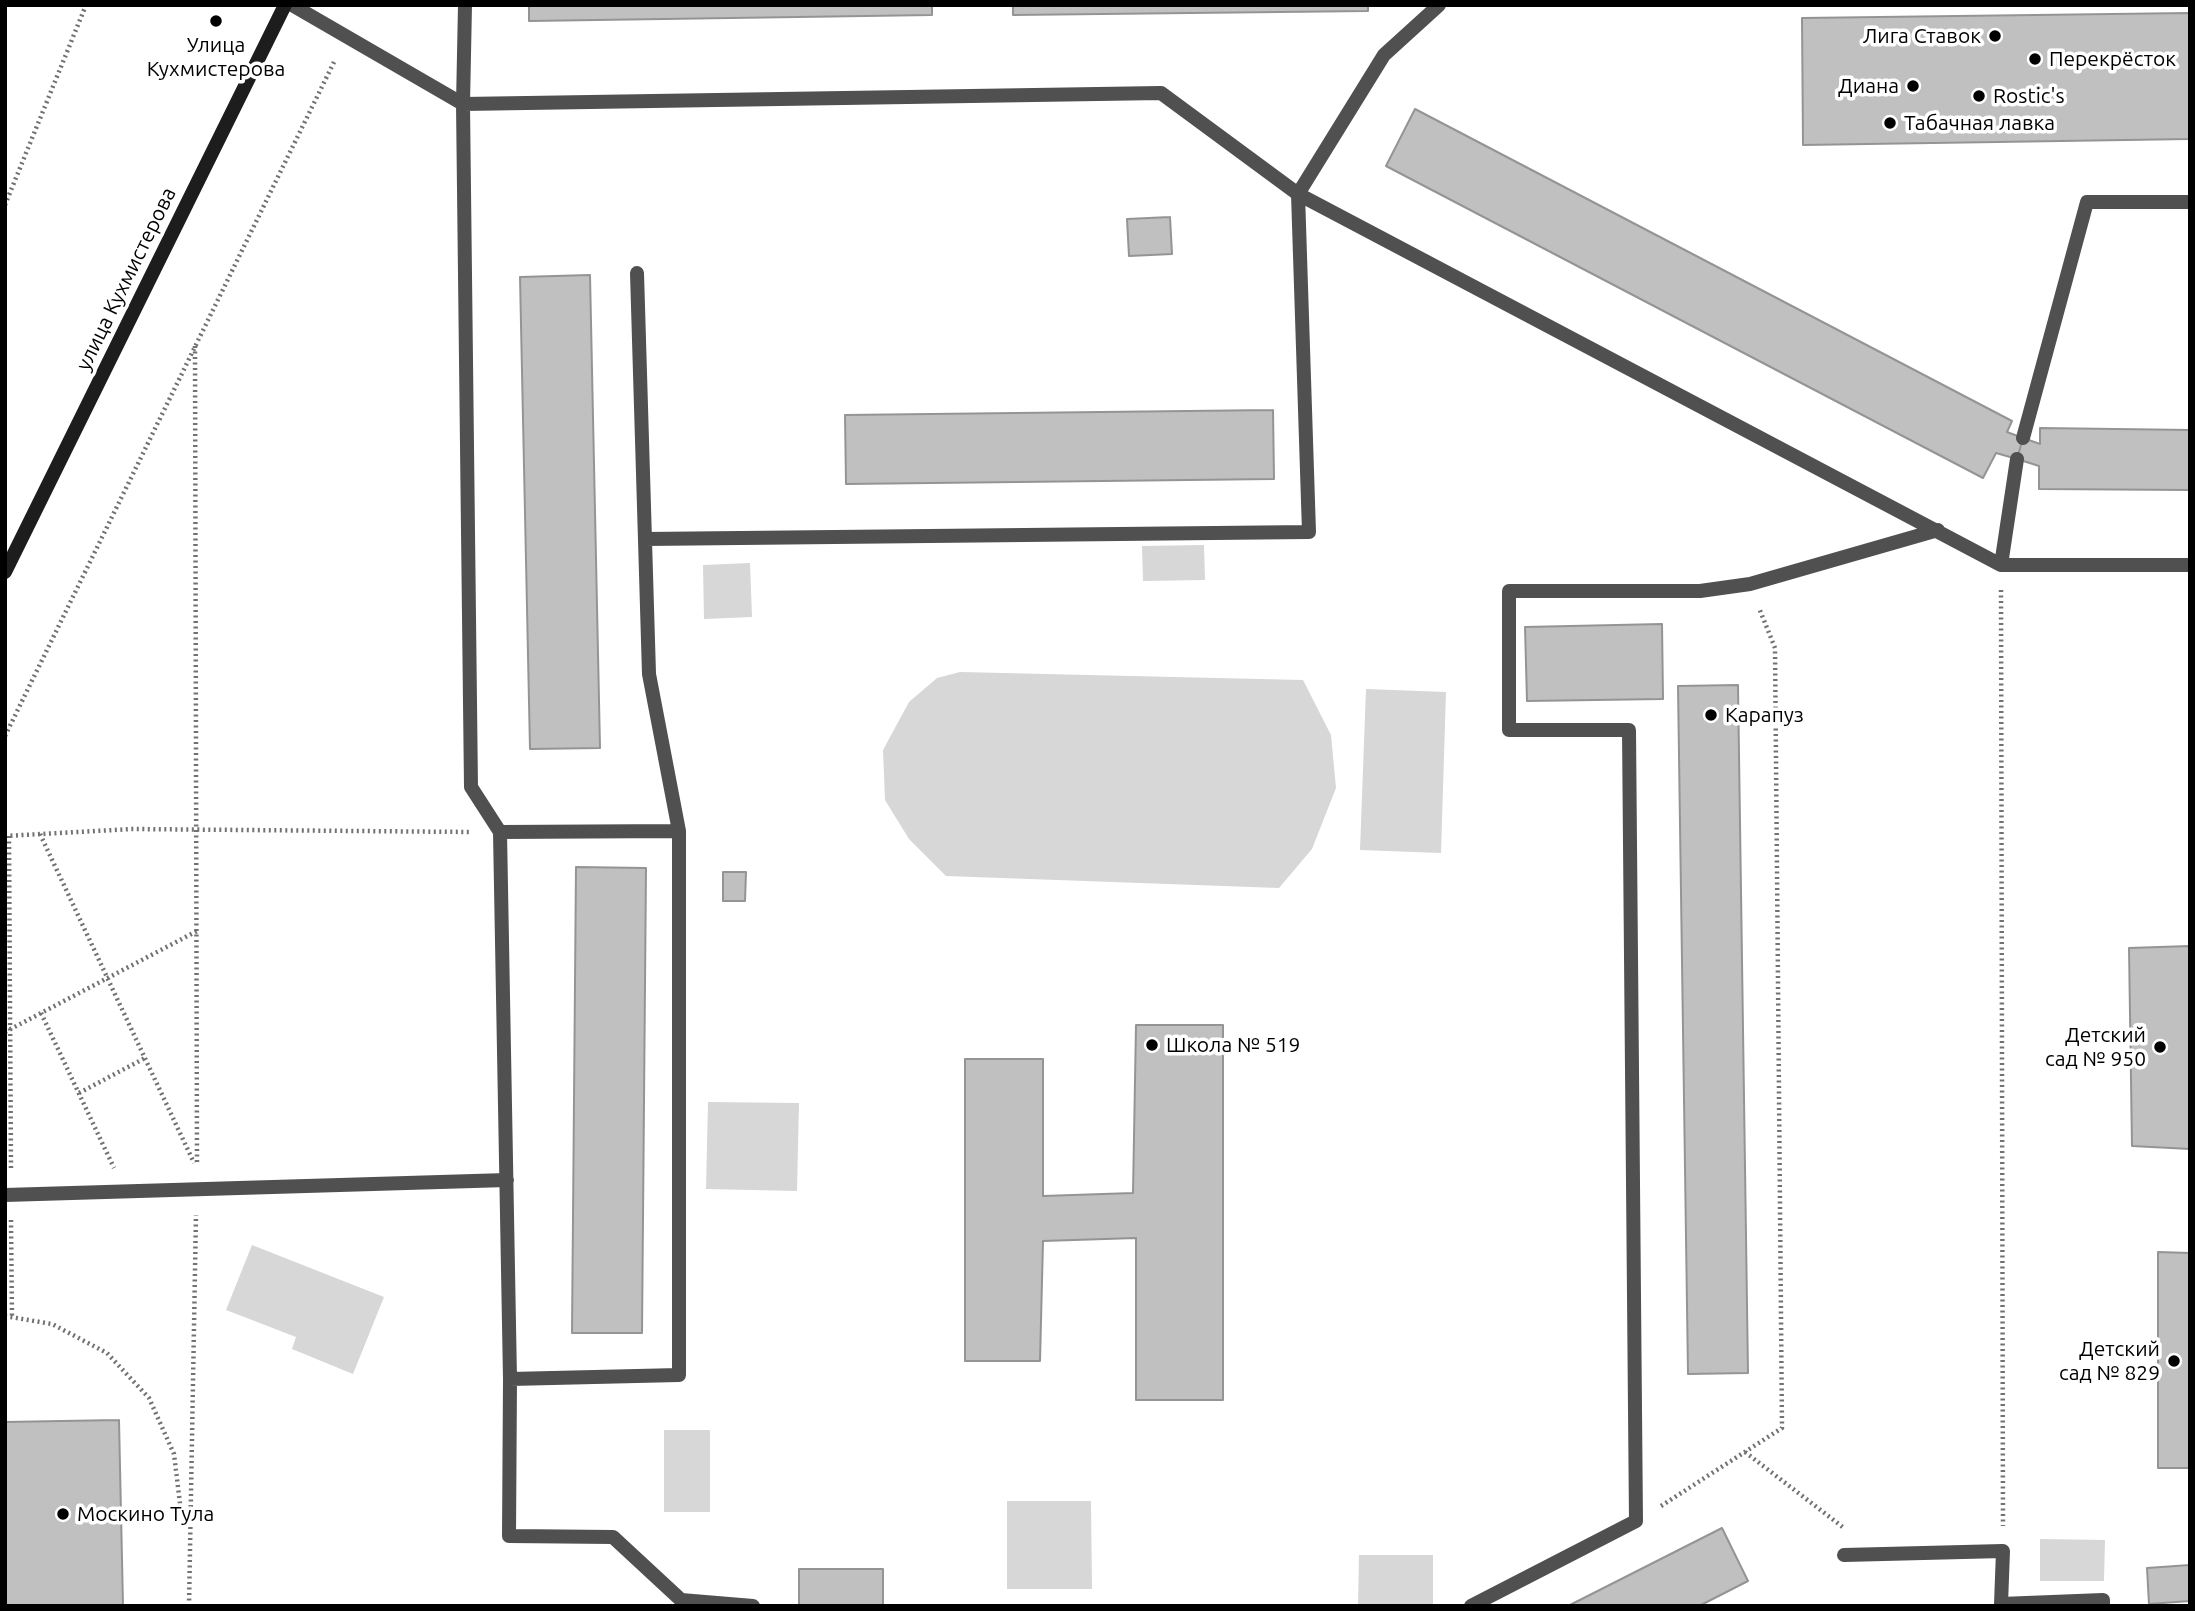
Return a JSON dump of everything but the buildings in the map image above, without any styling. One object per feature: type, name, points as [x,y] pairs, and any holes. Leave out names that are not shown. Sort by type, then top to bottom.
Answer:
[{"type":"main road","name":"улица Кухмистерова","points":[[5,572],[285,5]]},
{"type":"lane","points":[[292,5],[463,104],[1161,93],[1298,194],[2001,565],[2190,565]]},
{"type":"lane","points":[[465,5],[463,104],[471,787],[500,832],[510,1379],[509,1536],[613,1537],[681,1600],[753,1606]]},
{"type":"lane","points":[[645,539],[1309,531],[1298,194],[1384,55],[1439,5]]},
{"type":"lane","points":[[2023,438],[2087,202],[2190,202]]},
{"type":"lane","points":[[510,1379],[679,1375],[679,831],[649,674],[637,273]]},
{"type":"lane","points":[[2001,565],[2017,459]]},
{"type":"lane","points":[[1471,1606],[1636,1521],[1629,730],[1510,730],[1510,591],[1700,591],[1749,584],[1938,530]]},
{"type":"lane","points":[[500,832],[679,831]]},
{"type":"lane","points":[[8,1195],[507,1180]]},
{"type":"lane","points":[[1844,1555],[2003,1551],[2001,1604],[2103,1600],[2103,1606]]},
{"type":"path","points":[[5,205],[86,5]]},
{"type":"path","points":[[5,736],[346,36]]},
{"type":"path","points":[[40,834],[197,1168],[195,346]]},
{"type":"path","points":[[2001,565],[2003,1551]]},
{"type":"path","points":[[1636,1521],[1782,1428],[1775,648],[1749,584]]},
{"type":"path","points":[[12,1317],[8,1195],[7,836],[132,829],[500,832]]},
{"type":"path","points":[[8,1031],[197,931]]},
{"type":"path","points":[[41,1013],[124,1191]]},
{"type":"path","points":[[79,1093],[145,1058]]},
{"type":"path","points":[[189,1606],[197,1189]]},
{"type":"path","points":[[5,1316],[52,1324],[107,1353],[149,1398],[174,1454],[181,1512],[191,1512]]},
{"type":"path","points":[[1745,1452],[1880,1555]]},
{"type":"shaded area","points":[[1204,545],[1205,580],[1143,581],[1142,546]]},
{"type":"shaded area","points":[[750,563],[752,617],[704,619],[703,565]]},
{"type":"shaded area","points":[[960,672],[1303,680],[1331,735],[1336,788],[1312,849],[1279,888],[946,876],[909,839],[885,800],[883,750],[909,702],[937,678]]},
{"type":"shaded area","points":[[1366,689],[1446,692],[1441,853],[1360,850]]},
{"type":"shaded area","points":[[708,1102],[799,1103],[797,1191],[706,1189]]},
{"type":"shaded area","points":[[252,1245],[384,1297],[353,1374],[292,1349],[296,1337],[226,1310]]},
{"type":"shaded area","points":[[664,1430],[710,1430],[710,1512],[664,1512]]},
{"type":"shaded area","points":[[1007,1501],[1091,1501],[1092,1589],[1007,1589]]},
{"type":"shaded area","points":[[2040,1539],[2105,1540],[2104,1581],[2040,1581]]},
{"type":"shaded area","points":[[1359,1555],[1433,1555],[1433,1606],[1358,1606]]},
{"type":"place","name":"Улица Кухмистерова","points":[[216,21]]},
{"type":"place","name":"Лига Ставок","points":[[1995,36]]},
{"type":"place","name":"Перекрёсток","points":[[2035,59]]},
{"type":"place","name":"Диана","points":[[1913,86]]},
{"type":"place","name":"Rostic's","points":[[1979,96]]},
{"type":"place","name":"Табачная лавка","points":[[1890,123]]},
{"type":"place","name":"Карапуз","points":[[1711,715]]},
{"type":"place","name":"Школа № 519","points":[[1152,1045]]},
{"type":"place","name":"Детский сад № 950","points":[[2160,1047]]},
{"type":"place","name":"Детский сад № 829","points":[[2174,1361]]},
{"type":"place","name":"Москино Тула","points":[[63,1514]]}]
